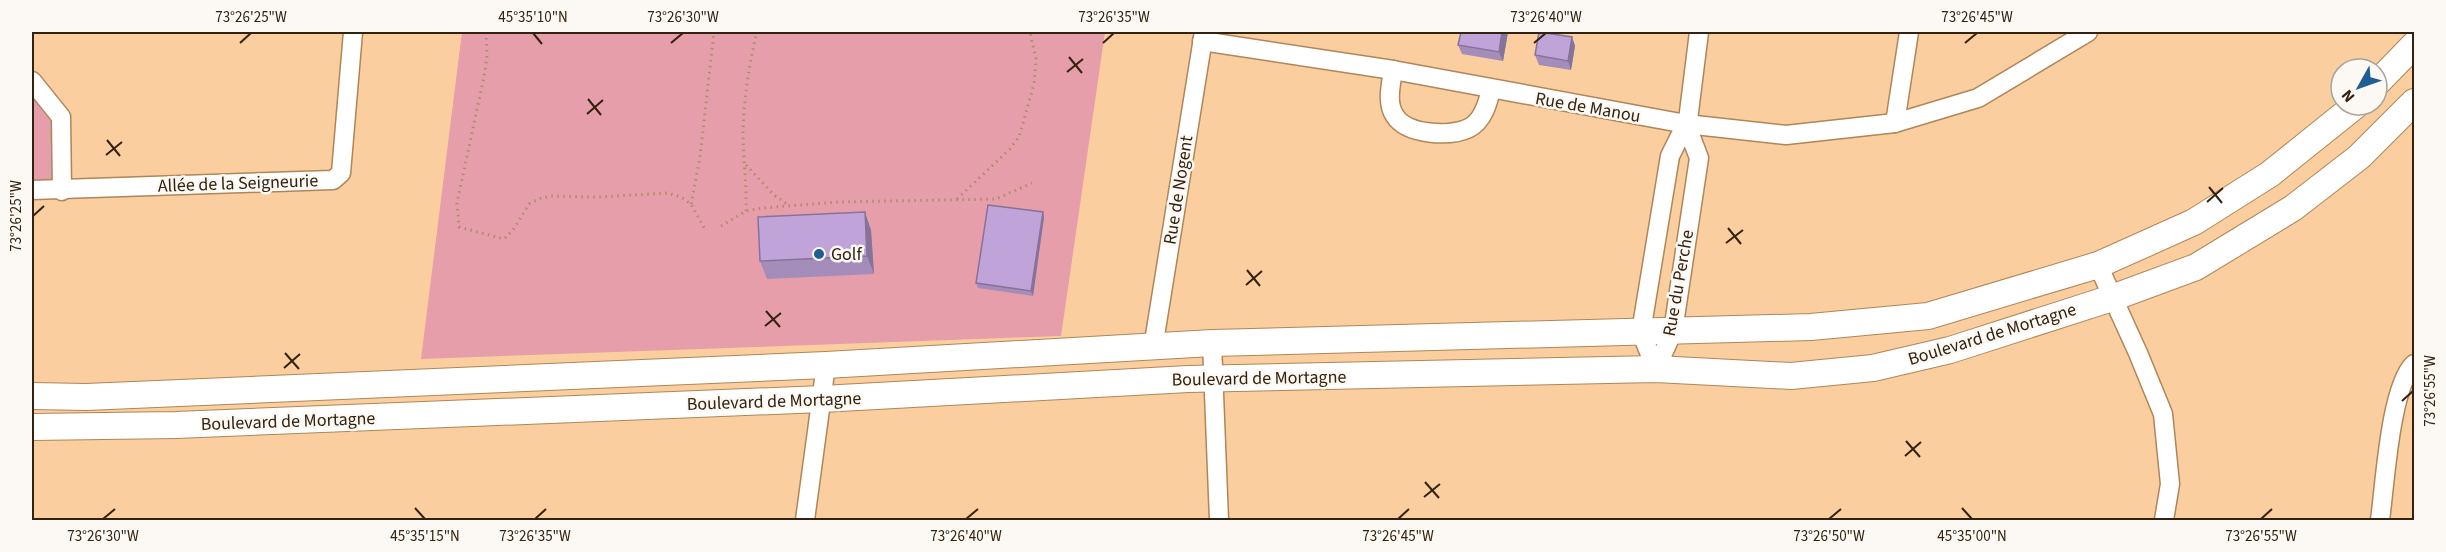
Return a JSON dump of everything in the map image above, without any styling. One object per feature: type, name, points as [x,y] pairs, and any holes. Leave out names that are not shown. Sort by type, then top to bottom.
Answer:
[{"type":"main road","points":[[2389,71],[2415,45]]},
{"type":"main road","name":"Boulevard de Mortagne","points":[[32,427],[176,425],[822,399],[1213,379],[1656,369],[1791,376],[1873,368],[1950,350],[2112,298],[2196,267],[2293,208],[2359,157],[2415,102]]},
{"type":"main road","name":"Boulevard de Mortagne","points":[[32,396],[97,396],[826,365],[1212,343],[1811,327],[1928,316],[2098,265],[2193,222],[2270,174],[2341,117]]},
{"type":"street","name":"Allée de la Seigneurie","points":[[32,190],[62,191],[333,180],[341,173],[353,32]]},
{"type":"street","name":"Rue du Perche","points":[[1656,369],[1641,332],[1670,156],[1686,124],[1699,32]]},
{"type":"street","points":[[1895,123],[1909,32]]},
{"type":"street","name":"Rue de Manou","points":[[1203,36],[1686,124],[1786,135],[1895,123],[1978,98],[2088,32]]},
{"type":"street","name":"Rue de Nogent","points":[[1153,348],[1203,36]]},
{"type":"street","points":[[1393,70],[1389,97],[1395,117],[1414,130],[1445,133],[1470,128],[1486,110],[1491,89]]},
{"type":"street","points":[[32,81],[61,117],[62,191]]},
{"type":"street","name":"Rue du Perche","points":[[1656,369],[1673,331],[1699,158],[1686,124]]},
{"type":"street","points":[[2098,265],[2139,353],[2163,414],[2170,484],[2164,520]]},
{"type":"street","points":[[1212,343],[1219,520]]},
{"type":"street","points":[[2386,520],[2380,520],[2395,411],[2406,372],[2415,364]]},
{"type":"street","points":[[805,520],[826,365]]},
{"type":"path","points":[[486,32],[487,55],[457,203],[459,227],[504,239],[513,230],[529,204],[538,199],[551,196],[598,197],[668,193],[681,196],[691,204],[706,231]]},
{"type":"path","points":[[691,204],[700,157],[714,32]]},
{"type":"path","points":[[746,211],[747,187],[743,134],[750,60],[757,32]]},
{"type":"path","points":[[957,199],[1010,149],[1019,137],[1034,84],[1036,59],[1030,32]]},
{"type":"path","points":[[745,164],[774,195],[789,204]]},
{"type":"path","points":[[721,226],[746,211],[789,204],[996,199],[1032,183]]},
{"type":"shaded area","points":[[462,32],[1105,32],[1061,336],[421,359]]},
{"type":"shaded area","points":[[32,94],[56,119],[59,187],[32,186]]},
{"type":"building","points":[[1461,32],[1502,32],[1499,52],[1458,45]]},
{"type":"building","points":[[1539,32],[1572,37],[1568,61],[1535,55]]},
{"type":"building","points":[[988,205],[1043,212],[1031,291],[976,283]]},
{"type":"building","points":[[865,212],[867,256],[760,261],[758,217]]},
{"type":"place","name":"Golf","points":[[819,254]]}]
